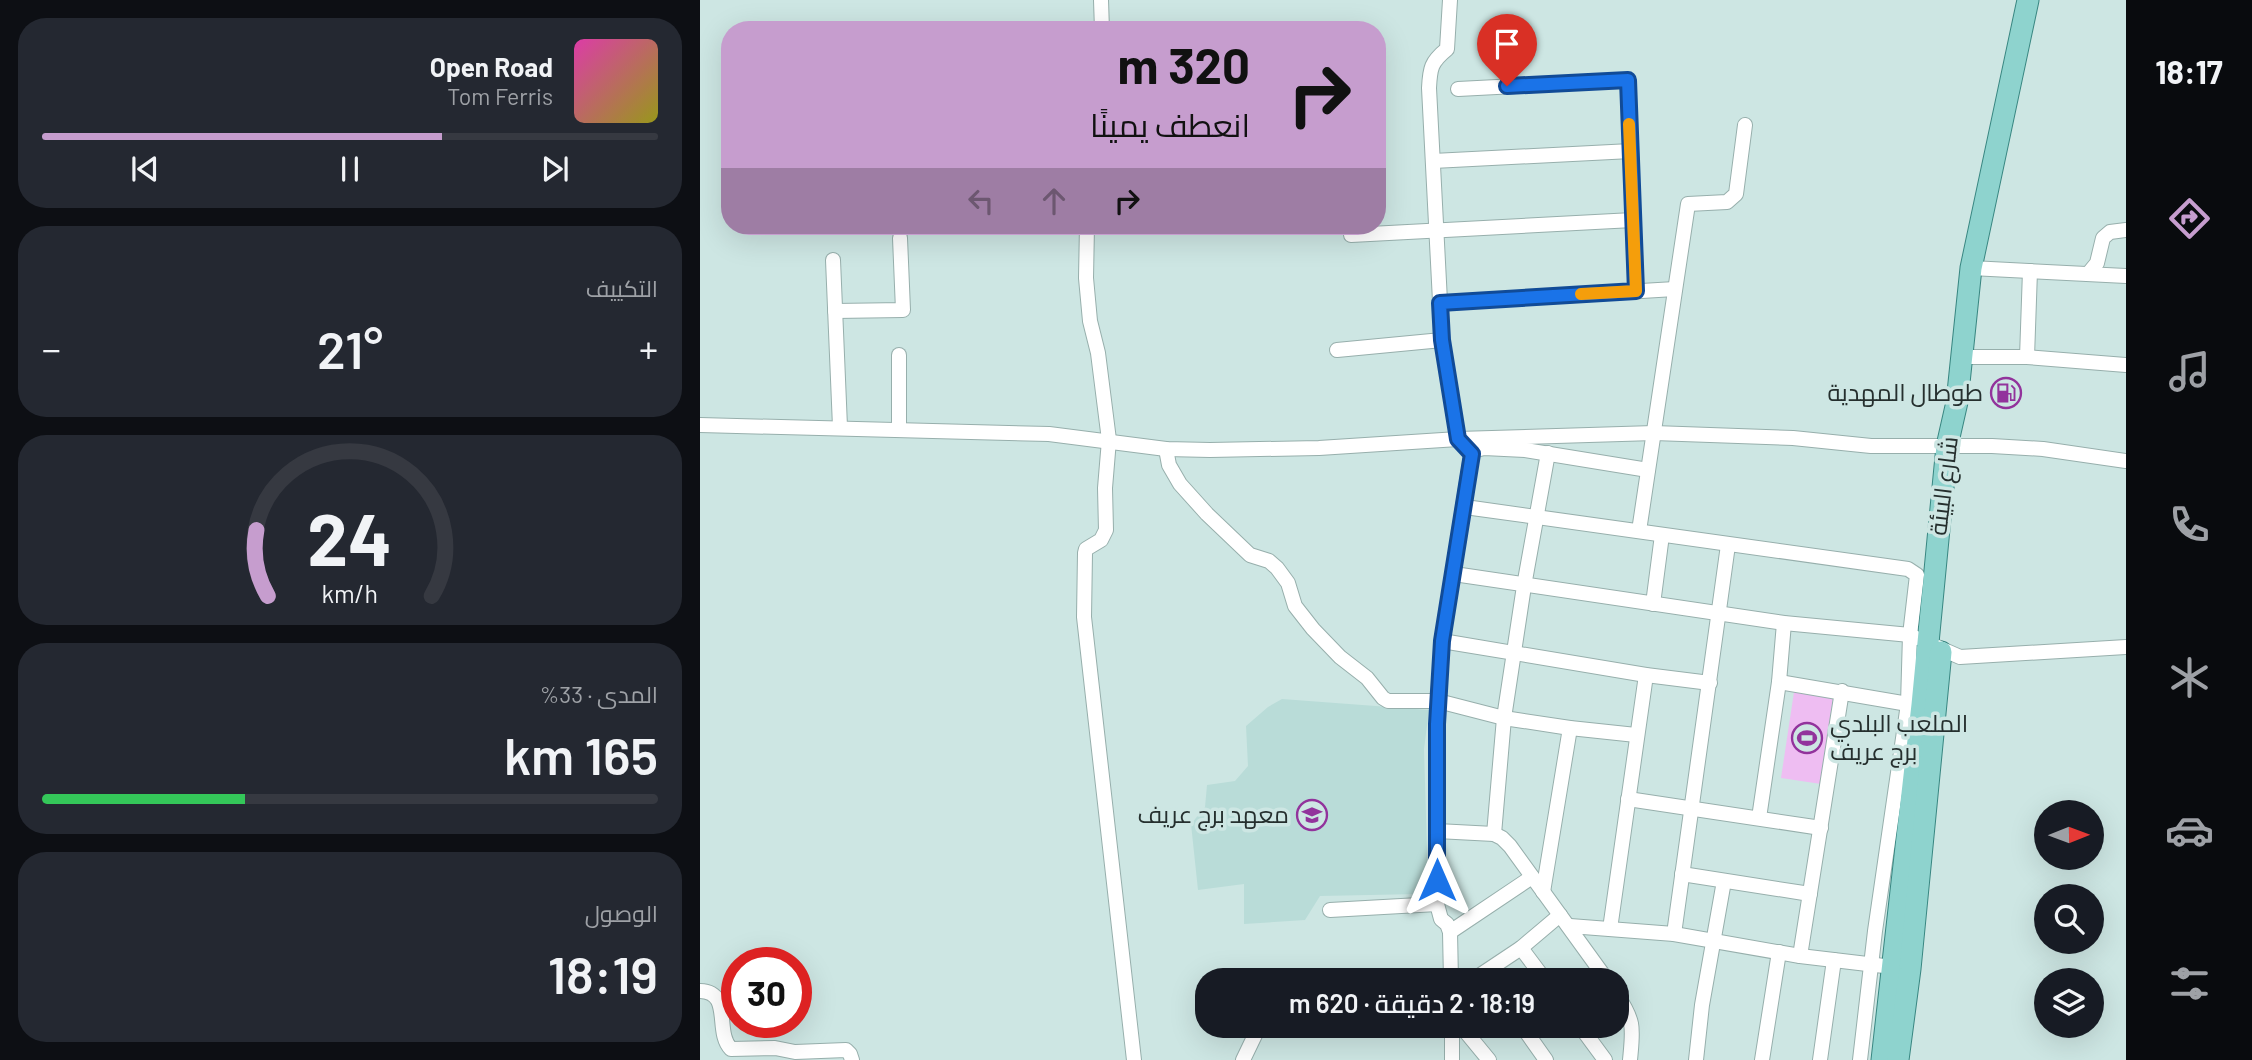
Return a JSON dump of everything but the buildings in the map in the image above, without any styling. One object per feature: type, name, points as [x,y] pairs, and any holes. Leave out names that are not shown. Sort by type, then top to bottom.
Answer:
[{"type":"main road","name":"شارع البيئة","points":[[1882,1060],[1926,642],[1954,446],[1971,268],[2028,0]]},
{"type":"main road","name":"شارع البيئة","points":[[1892,967],[1898,1060]]},
{"type":"street","points":[[1101,0],[1102,21]]},
{"type":"street","points":[[1450,0],[1447,49],[1430,68],[1429,88],[1442,340],[1458,439],[1472,454]]},
{"type":"street","points":[[1458,89],[1628,80],[1636,291]]},
{"type":"street","points":[[1639,531],[1688,204],[1727,202],[1736,194],[1745,125]]},
{"type":"street","points":[[1433,160],[1631,152]]},
{"type":"street","points":[[1386,233],[1633,220]]},
{"type":"street","points":[[2088,274],[2097,264],[2102,238],[2110,232],[2126,230]]},
{"type":"street","points":[[1087,235],[1086,278],[1090,321],[1098,353],[1109,440],[1105,488],[1106,530],[1101,541],[1085,553],[1084,617],[1134,1060]]},
{"type":"street","points":[[835,312],[903,310],[900,238]]},
{"type":"street","points":[[833,260],[840,427]]},
{"type":"street","points":[[1971,268],[2126,276]]},
{"type":"street","points":[[2027,357],[2030,271]]},
{"type":"street","points":[[1440,303],[1675,289]]},
{"type":"street","points":[[1337,350],[1442,340]]},
{"type":"street","points":[[899,430],[900,355]]},
{"type":"street","points":[[1962,357],[2027,357],[2126,365]]},
{"type":"street","points":[[700,425],[1049,434],[1166,449],[1210,450],[1319,449],[1458,439],[1654,433],[1793,438],[1871,446],[2043,449],[2126,461]]},
{"type":"street","points":[[1451,968],[1450,932],[1441,919],[1437,904],[1438,701],[1442,641],[1472,454],[1476,450],[1494,448],[1548,453],[1648,470]]},
{"type":"street","points":[[1166,449],[1169,465],[1180,484],[1250,555],[1269,561],[1277,568],[1288,583],[1300,614],[1340,657],[1367,677],[1383,698],[1388,701],[1438,701],[1504,718],[1636,735]]},
{"type":"street","points":[[1494,834],[1504,718],[1548,453]]},
{"type":"street","points":[[1465,507],[1914,570],[1917,575],[1926,642],[1908,704],[1892,967],[1860,1060]]},
{"type":"street","points":[[1653,604],[1662,535]]},
{"type":"street","points":[[1674,934],[1728,545]]},
{"type":"street","points":[[1454,575],[1926,642],[1959,657],[2126,647]]},
{"type":"street","points":[[1759,818],[1779,682],[1784,623]]},
{"type":"street","points":[[1442,641],[1710,683]]},
{"type":"street","points":[[1609,929],[1646,675]]},
{"type":"street","points":[[1779,682],[1908,704]]},
{"type":"street","points":[[1800,956],[1842,691]]},
{"type":"street","points":[[1544,892],[1570,728]]},
{"type":"street","points":[[1628,799],[1821,828]]},
{"type":"street","points":[[1437,831],[1494,834],[1502,838],[1599,968]]},
{"type":"street","points":[[1682,874],[1810,894]]},
{"type":"street","points":[[1450,932],[1532,877]]},
{"type":"street","points":[[1696,1060],[1702,1005],[1724,881]]},
{"type":"street","points":[[1330,910],[1437,904]]},
{"type":"street","points":[[1496,968],[1565,920],[1609,929],[1674,934],[1800,956],[1892,967]]},
{"type":"street","points":[[1521,948],[1536,968]]},
{"type":"street","points":[[1762,1060],[1779,952]]},
{"type":"street","points":[[1820,1060],[1834,960]]},
{"type":"street","points":[[700,991],[715,994],[726,1041],[732,1049],[775,1048],[795,1052],[846,1050],[852,1060]]},
{"type":"street","points":[[1629,1015],[1632,1023],[1630,1060]]},
{"type":"street","points":[[1243,1060],[1253,1038]]},
{"type":"street","points":[[1452,1038],[1452,1060]]},
{"type":"street","points":[[1471,1038],[1489,1060]]},
{"type":"street","points":[[1530,1038],[1546,1060]]},
{"type":"street","points":[[1589,1038],[1605,1060]]},
{"type":"shaded area","name":"الملعب البلدي برج عريف","points":[[1794,692],[1833,697],[1821,784],[1781,778]]},
{"type":"shaded area","name":"معهد برج عريف","points":[[1282,699],[1429,710],[1424,749],[1428,883],[1419,894],[1320,896],[1305,920],[1244,924],[1244,884],[1198,890],[1191,824],[1205,807],[1207,785],[1235,781],[1248,766],[1246,726]]},
{"type":"slow traffic","points":[[1581,294],[1636,291],[1629,124]]},
{"type":"place","name":"طوطال المهدية","points":[[2006,393]]},
{"type":"place","name":"الملعب البلدي برج عريف","points":[[1807,738]]},
{"type":"place","name":"معهد برج عريف","points":[[1312,815]]},
{"type":"route","points":[[1437,880],[1437,724],[1442,641],[1472,454],[1458,439],[1442,340],[1440,303],[1636,291],[1628,80],[1507,86]]}]
